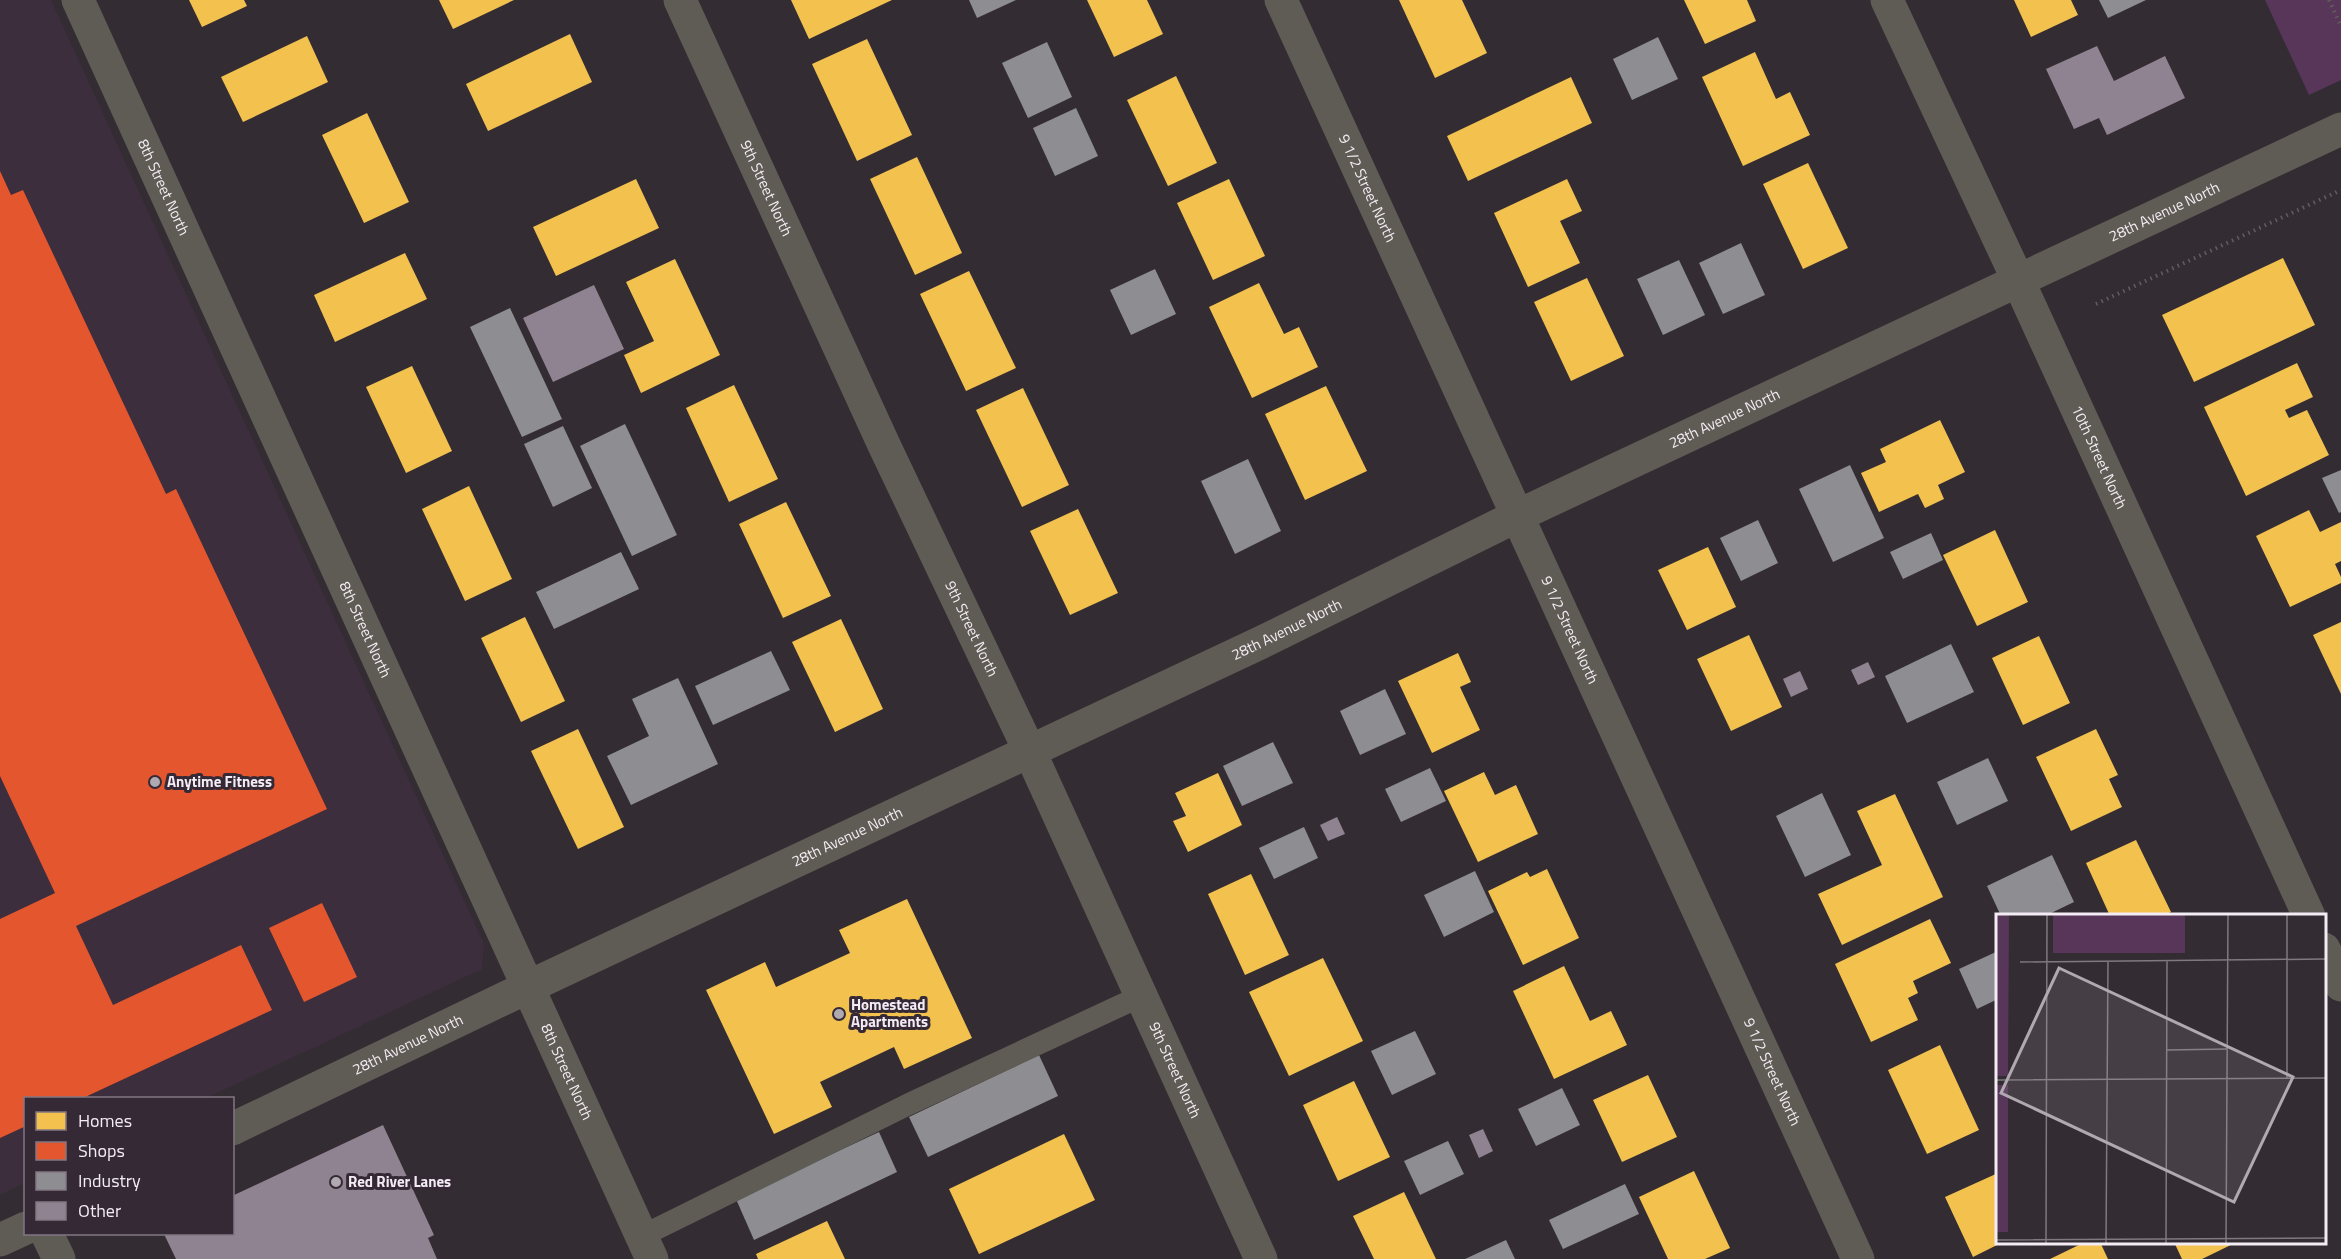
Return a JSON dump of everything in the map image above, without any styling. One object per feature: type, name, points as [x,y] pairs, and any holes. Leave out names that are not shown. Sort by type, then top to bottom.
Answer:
[{"type":"street","name":"8th Street North","points":[[78,0],[647,1248]]},
{"type":"street","name":"9th Street North","points":[[680,0],[884,445],[1030,752],[1261,1259]]},
{"type":"street","name":"9 1/2 Street North","points":[[1281,0],[1858,1259]]},
{"type":"street","name":"10th Street North","points":[[1887,0],[2309,914]]},
{"type":"street","name":"28th Avenue North","points":[[234,1128],[528,987],[1260,644],[1519,515],[2341,129]]},
{"type":"street","points":[[2326,951],[2341,985]]},
{"type":"street","points":[[0,1240],[24,1229]]},
{"type":"street","points":[[48,1235],[59,1259]]},
{"type":"lane","points":[[647,1248],[909,1104],[1141,996]]},
{"type":"path","points":[[2329,0],[2341,26]]},
{"type":"path","points":[[2096,304],[2341,190]]},
{"type":"shaded area","points":[[0,0],[51,0],[484,944],[482,969],[208,1097],[24,1097],[24,1183],[0,1195]]},
{"type":"shaded area","points":[[2265,0],[2341,0],[2341,80],[2309,95]]},
{"type":"building: Homes","points":[[189,0],[244,0],[247,6],[202,27]]},
{"type":"building: Homes","points":[[439,0],[514,0],[453,29]]},
{"type":"building: Homes","points":[[791,0],[892,0],[809,39]]},
{"type":"building: Homes","points":[[1087,0],[1147,0],[1163,34],[1114,57]]},
{"type":"building: Homes","points":[[1399,0],[1462,0],[1487,53],[1435,78]]},
{"type":"building: Homes","points":[[1684,0],[1747,0],[1756,21],[1705,44]]},
{"type":"building: Homes","points":[[2014,0],[2071,0],[2078,15],[2031,37]]},
{"type":"building: Homes","points":[[570,34],[592,82],[488,131],[466,84]]},
{"type":"building: Homes","points":[[307,36],[328,82],[243,122],[221,77]]},
{"type":"building: Homes","points":[[867,39],[912,135],[857,161],[812,64]]},
{"type":"building: Homes","points":[[1755,52],[1776,99],[1790,92],[1810,135],[1743,166],[1702,77]]},
{"type":"building: Homes","points":[[1176,76],[1217,163],[1168,186],[1127,100]]},
{"type":"building: Homes","points":[[1571,77],[1592,123],[1468,181],[1447,136]]},
{"type":"building: Homes","points":[[367,113],[409,202],[364,223],[322,135]]},
{"type":"building: Homes","points":[[917,157],[962,253],[915,275],[870,179]]},
{"type":"building: Homes","points":[[1808,163],[1848,248],[1803,269],[1763,184]]},
{"type":"building: Homes","points":[[636,179],[659,228],[556,276],[533,227]]},
{"type":"building: Homes","points":[[1229,179],[1265,256],[1213,280],[1177,203]]},
{"type":"building: Homes","points":[[1567,179],[1582,211],[1560,221],[1580,263],[1528,287],[1494,213]]},
{"type":"building: Homes","points":[[405,253],[427,299],[335,342],[314,295]]},
{"type":"building: Homes","points":[[2283,258],[2315,325],[2194,382],[2162,315]]},
{"type":"building: Homes","points":[[675,259],[720,355],[641,393],[624,355],[654,341],[626,282]]},
{"type":"building: Homes","points":[[969,271],[1016,368],[966,391],[920,294]]},
{"type":"building: Homes","points":[[1587,278],[1624,356],[1571,381],[1534,302]]},
{"type":"building: Homes","points":[[1259,283],[1284,334],[1299,327],[1318,367],[1252,398],[1209,307]]},
{"type":"building: Homes","points":[[2297,363],[2313,397],[2285,410],[2289,418],[2307,410],[2329,455],[2246,496],[2204,407]]},
{"type":"building: Homes","points":[[412,366],[452,451],[406,473],[366,387]]},
{"type":"building: Homes","points":[[734,385],[778,479],[729,502],[686,408]]},
{"type":"building: Homes","points":[[1326,386],[1367,471],[1305,500],[1265,414]]},
{"type":"building: Homes","points":[[1023,388],[1069,485],[1022,507],[976,410]]},
{"type":"building: Homes","points":[[1940,420],[1965,472],[1938,485],[1944,499],[1925,508],[1918,494],[1879,512],[1861,473],[1886,462],[1880,449]]},
{"type":"building: Homes","points":[[469,486],[512,579],[465,601],[422,509]]},
{"type":"building: Homes","points":[[786,502],[831,596],[783,618],[739,524]]},
{"type":"building: Homes","points":[[1078,509],[1118,593],[1070,615],[1030,531]]},
{"type":"building: Homes","points":[[2309,510],[2320,532],[2341,522],[2341,561],[2335,564],[2341,577],[2341,583],[2290,607],[2256,536]]},
{"type":"building: Homes","points":[[1995,530],[2028,602],[1977,626],[1943,555]]},
{"type":"building: Homes","points":[[1708,547],[1736,607],[1687,630],[1658,570]]},
{"type":"building: Homes","points":[[525,617],[565,701],[521,722],[481,638]]},
{"type":"building: Homes","points":[[841,619],[883,709],[835,732],[792,642]]},
{"type":"building: Homes","points":[[2341,622],[2341,694],[2313,635]]},
{"type":"building: Homes","points":[[1749,635],[1782,707],[1731,731],[1697,659]]},
{"type":"building: Homes","points":[[2039,636],[2070,703],[2023,725],[1992,658]]},
{"type":"building: Homes","points":[[1458,653],[1471,682],[1460,687],[1480,730],[1432,753],[1398,681]]},
{"type":"building: Homes","points":[[578,729],[624,827],[578,849],[531,751]]},
{"type":"building: Homes","points":[[2096,729],[2118,775],[2109,779],[2122,807],[2071,831],[2036,757]]},
{"type":"building: Homes","points":[[1484,772],[1495,795],[1516,785],[1538,834],[1478,862],[1444,791]]},
{"type":"building: Homes","points":[[1218,773],[1242,825],[1188,852],[1173,821],[1186,816],[1175,793]]},
{"type":"building: Homes","points":[[1895,794],[1943,897],[1842,945],[1818,894],[1882,865],[1857,811]]},
{"type":"building: Homes","points":[[2136,840],[2171,912],[2167,914],[2109,914],[2086,863]]},
{"type":"building: Homes","points":[[1547,869],[1579,938],[1523,965],[1488,891],[1527,872],[1530,877]]},
{"type":"building: Homes","points":[[1251,874],[1289,955],[1245,975],[1208,894]]},
{"type":"building: Homes","name":"Homestead Apartments","points":[[907,899],[972,1038],[904,1069],[894,1047],[820,1082],[832,1107],[774,1134],[706,990],[765,962],[776,987],[850,953],[839,930]]},
{"type":"building: Homes","points":[[1930,919],[1951,963],[1913,981],[1918,993],[1908,998],[1918,1020],[1871,1042],[1835,964]]},
{"type":"building: Homes","points":[[1323,958],[1363,1041],[1289,1076],[1249,992]]},
{"type":"building: Homes","points":[[1564,966],[1590,1021],[1611,1011],[1627,1045],[1554,1079],[1513,991]]},
{"type":"building: Homes","points":[[1940,1045],[1979,1130],[1927,1154],[1888,1070]]},
{"type":"building: Homes","points":[[1648,1075],[1677,1137],[1622,1162],[1593,1100]]},
{"type":"building: Homes","points":[[1354,1081],[1390,1157],[1338,1181],[1303,1105]]},
{"type":"building: Homes","points":[[1064,1134],[1095,1200],[979,1254],[949,1189]]},
{"type":"building: Homes","points":[[1694,1171],[1730,1248],[1705,1259],[1668,1259],[1639,1197]]},
{"type":"building: Homes","points":[[1996,1174],[1996,1244],[1999,1244],[1973,1257],[1945,1197]]},
{"type":"building: Homes","points":[[1404,1192],[1436,1259],[1374,1259],[1353,1216]]},
{"type":"building: Homes","points":[[827,1221],[845,1259],[758,1259],[756,1254]]},
{"type":"building: Homes","points":[[2081,1244],[2101,1244],[2108,1259],[2050,1259]]},
{"type":"building: Homes","points":[[2175,1244],[2233,1244],[2202,1259],[2182,1259]]},
{"type":"building: Shops","points":[[0,171],[11,195],[23,190],[166,494],[176,489],[327,809],[76,926],[113,1005],[241,945],[272,1010],[85,1097],[24,1097],[24,1127],[0,1138],[0,919],[55,893],[0,776]]},
{"type":"building: Shops","points":[[322,903],[357,977],[304,1002],[269,928]]},
{"type":"building: Industry","points":[[969,0],[1016,0],[977,18]]},
{"type":"building: Industry","points":[[2099,0],[2146,0],[2108,18]]},
{"type":"building: Industry","points":[[1658,37],[1678,79],[1632,100],[1613,59]]},
{"type":"building: Industry","points":[[1047,42],[1072,97],[1028,118],[1002,63]]},
{"type":"building: Industry","points":[[1076,108],[1098,156],[1055,176],[1033,128]]},
{"type":"building: Industry","points":[[1741,243],[1765,295],[1723,314],[1699,263]]},
{"type":"building: Industry","points":[[1679,260],[1705,315],[1663,335],[1637,279]]},
{"type":"building: Industry","points":[[1155,269],[1176,314],[1131,335],[1110,290]]},
{"type":"building: Industry","points":[[510,308],[562,419],[522,437],[470,327]]},
{"type":"building: Industry","points":[[625,424],[677,535],[632,556],[580,446]]},
{"type":"building: Industry","points":[[563,426],[592,488],[553,507],[524,444]]},
{"type":"building: Industry","points":[[1248,459],[1281,531],[1235,554],[1201,481]]},
{"type":"building: Industry","points":[[1850,465],[1884,538],[1833,562],[1799,489]]},
{"type":"building: Industry","points":[[2341,470],[2341,512],[2339,513],[2322,478]]},
{"type":"building: Industry","points":[[1758,520],[1778,563],[1741,581],[1720,538]]},
{"type":"building: Industry","points":[[1931,533],[1943,560],[1903,579],[1890,552]]},
{"type":"building: Industry","points":[[621,552],[639,589],[554,629],[536,592]]},
{"type":"building: Industry","points":[[1951,644],[1974,692],[1907,723],[1885,676]]},
{"type":"building: Industry","points":[[771,651],[790,690],[713,725],[695,686]]},
{"type":"building: Industry","points":[[678,678],[718,764],[631,805],[607,756],[649,736],[632,699]]},
{"type":"building: Industry","points":[[1385,689],[1406,734],[1360,755],[1340,711]]},
{"type":"building: Industry","points":[[1273,742],[1293,783],[1242,806],[1223,766]]},
{"type":"building: Industry","points":[[1988,758],[2008,801],[1957,825],[1937,782]]},
{"type":"building: Industry","points":[[1430,768],[1446,801],[1401,822],[1385,789]]},
{"type":"building: Industry","points":[[1822,793],[1851,855],[1805,877],[1776,816]]},
{"type":"building: Industry","points":[[1304,827],[1318,858],[1274,879],[1259,848]]},
{"type":"building: Industry","points":[[2052,855],[2074,902],[2049,914],[2000,914],[1987,886]]},
{"type":"building: Industry","points":[[1475,871],[1494,912],[1444,937],[1424,895]]},
{"type":"building: Industry","points":[[1996,952],[1996,1000],[1977,1009],[1959,969]]},
{"type":"building: Industry","points":[[1415,1031],[1436,1074],[1392,1095],[1371,1051]]},
{"type":"building: Industry","points":[[1039,1055],[1058,1096],[928,1157],[909,1117]]},
{"type":"building: Industry","points":[[1562,1088],[1580,1125],[1536,1146],[1518,1109]]},
{"type":"building: Industry","points":[[879,1132],[897,1172],[754,1240],[736,1199]]},
{"type":"building: Industry","points":[[1448,1141],[1464,1174],[1420,1195],[1404,1161]]},
{"type":"building: Industry","points":[[1625,1184],[1639,1214],[1563,1249],[1549,1220]]},
{"type":"building: Industry","points":[[1506,1240],[1515,1259],[1465,1259]]},
{"type":"building: Other","points":[[2097,46],[2114,81],[2165,56],[2185,98],[2107,135],[2099,118],[2074,129],[2046,69]]},
{"type":"building: Other","points":[[594,285],[624,349],[553,382],[523,318]]},
{"type":"building: Other","points":[[1868,662],[1875,677],[1858,685],[1851,670]]},
{"type":"building: Other","points":[[1800,671],[1808,689],[1791,697],[1783,679]]},
{"type":"building: Other","points":[[1337,817],[1345,834],[1328,841],[1320,825]]},
{"type":"building: Other","name":"Red River Lanes","points":[[383,1125],[434,1235],[428,1238],[437,1259],[176,1259],[164,1235],[234,1235],[234,1195]]},
{"type":"building: Other","points":[[1483,1129],[1493,1151],[1479,1158],[1469,1135]]},
{"type":"place","name":"Anytime Fitness","points":[[155,782]]},
{"type":"place","name":"Homestead Apartments","points":[[839,1014]]},
{"type":"place","name":"Red River Lanes","points":[[336,1182]]}]
